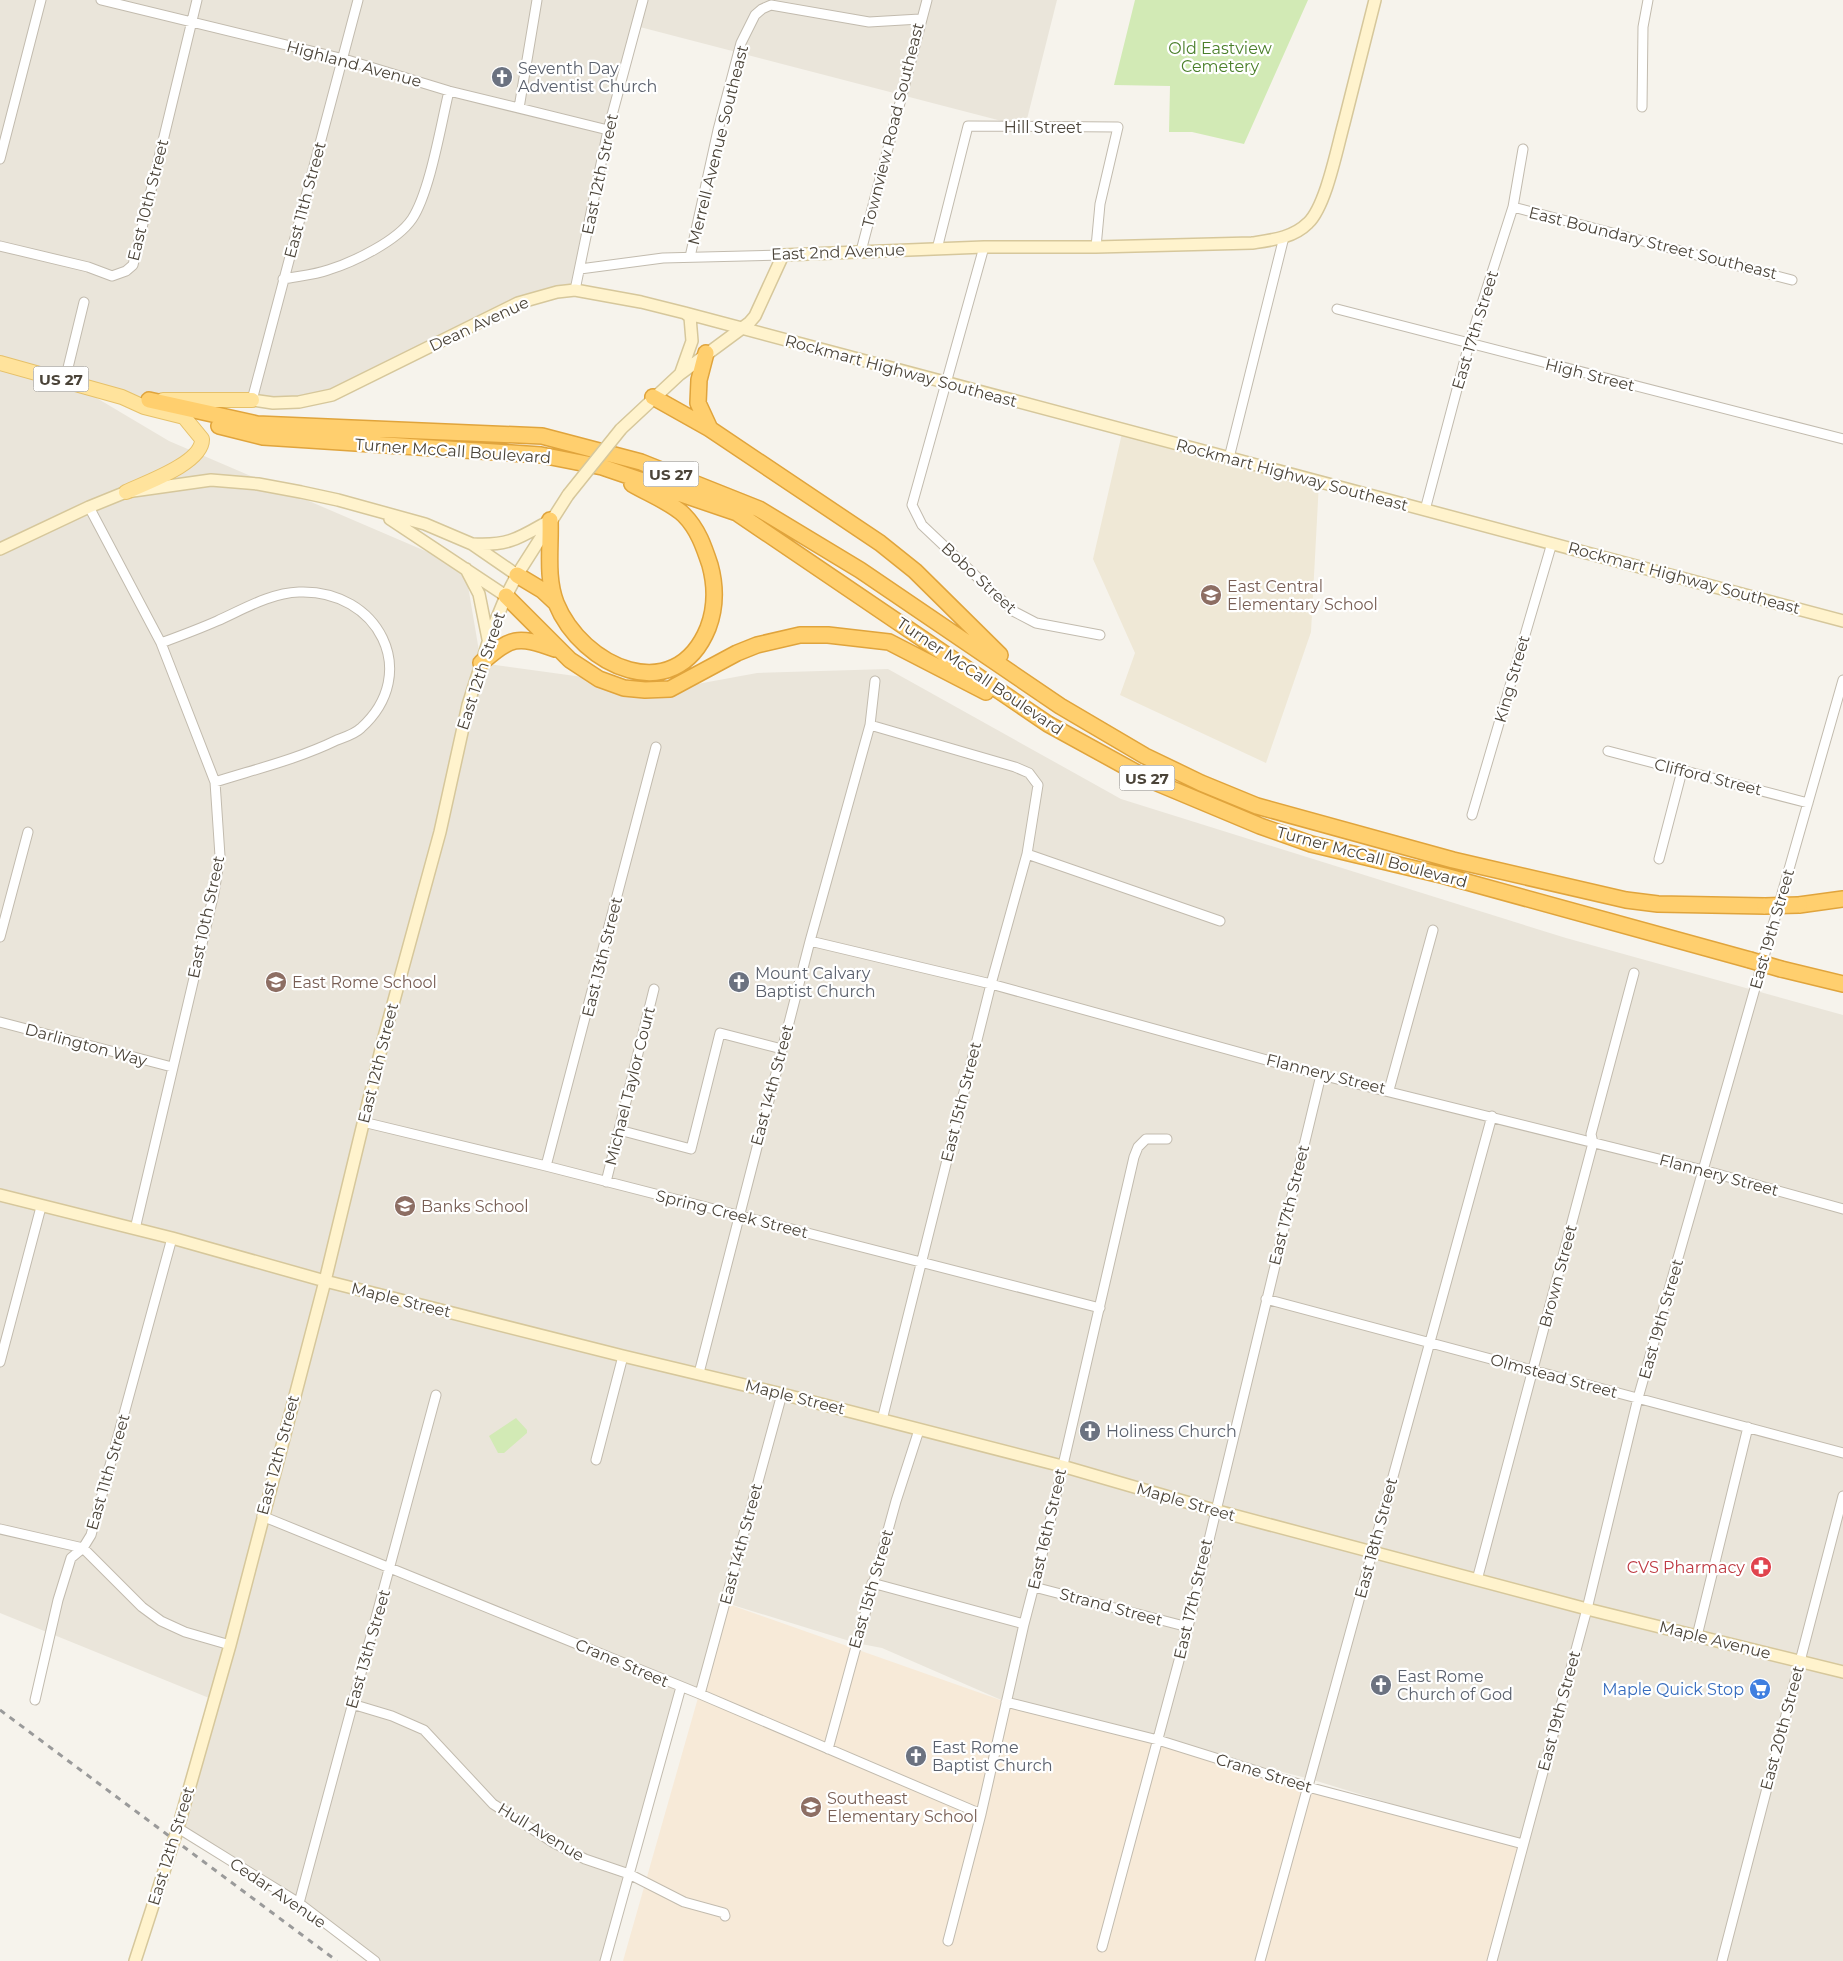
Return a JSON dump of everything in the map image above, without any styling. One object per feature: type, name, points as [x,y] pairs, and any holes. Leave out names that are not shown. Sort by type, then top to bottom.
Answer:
[{"type":"highway","points":[[706,353],[699,380],[698,403],[710,429]]},
{"type":"highway","points":[[653,397],[710,429],[880,543],[915,571],[1022,678]]},
{"type":"highway","name":"Turner McCall Boulevard","points":[[149,400],[257,424],[542,436],[641,462],[759,509],[860,570],[1022,678],[1060,706],[1145,756],[1201,783],[1257,806],[1444,858],[1626,900],[1658,904],[1765,906],[1843,899]]},
{"type":"highway","name":"Turner McCall Boulevard","points":[[184,417],[263,437],[541,455],[602,467],[737,513],[1048,724],[1150,780],[1260,826],[1311,844],[1445,876],[1843,984]]},
{"type":"highway","points":[[550,520],[550,578],[556,603],[576,638],[606,662],[633,671],[662,671],[681,665],[692,655],[704,638],[713,616],[716,595],[712,572],[698,532],[683,514],[602,467]]},
{"type":"highway","points":[[517,574],[542,590],[556,603]]},
{"type":"highway","points":[[506,596],[570,660],[598,680],[624,688],[657,691],[670,689],[737,653],[775,639],[800,635],[828,635],[889,642],[1048,724]]},
{"type":"highway","points":[[481,663],[503,644],[511,641],[531,641],[560,650]]},
{"type":"main road","name":"East 2nd Avenue","points":[[783,255],[984,246],[1096,248],[1252,243],[1284,237],[1308,223],[1318,209],[1337,147],[1375,0]]},
{"type":"main road","name":"East 12th Street","points":[[135,1961],[178,1828],[230,1644],[325,1281],[363,1122],[440,832],[468,705],[489,640],[506,596],[517,574],[550,520],[568,495],[621,429],[653,397],[706,353],[742,329],[755,316],[783,255]]},
{"type":"main road","name":"Dean Avenue","points":[[252,400],[273,403],[298,402],[332,395],[518,303],[557,292],[575,290],[641,302],[742,329]]},
{"type":"main road","points":[[680,374],[692,341],[690,318],[685,314]]},
{"type":"main road","name":"Rockmart Highway Southeast","points":[[742,329],[948,382],[1843,621]]},
{"type":"main road","name":"Turner McCall Boulevard","points":[[0,362],[122,397],[144,407],[184,417]]},
{"type":"main road","name":"Turner McCall Boulevard","points":[[122,397],[149,400]]},
{"type":"main road","points":[[149,400],[252,400]]},
{"type":"main road","points":[[0,549],[187,462],[200,450],[202,439],[184,417]]},
{"type":"main road","points":[[126,492],[212,480],[258,484],[338,500],[382,514],[425,524],[472,544],[517,574]]},
{"type":"main road","points":[[382,514],[506,596]]},
{"type":"main road","points":[[472,544],[497,545],[513,542],[550,520]]},
{"type":"main road","points":[[465,568],[479,594],[489,640]]},
{"type":"main road","name":"Maple Street","points":[[0,1195],[41,1207],[172,1238],[325,1281],[623,1356],[699,1373],[1062,1466],[1214,1510],[1587,1609]]},
{"type":"main road","name":"Maple Avenue","points":[[1587,1609],[1843,1672]]},
{"type":"street","points":[[0,159],[41,0]]},
{"type":"street","name":"Highland Avenue","points":[[101,0],[344,59],[449,90],[608,130]]},
{"type":"street","name":"East 10th Street","points":[[0,246],[88,267],[112,276],[126,271],[133,265],[197,0]]},
{"type":"street","name":"East 11th Street","points":[[252,400],[283,279],[344,59],[358,0]]},
{"type":"street","points":[[519,108],[537,0]]},
{"type":"street","name":"East 12th Street","points":[[575,290],[608,130],[642,0]]},
{"type":"street","name":"Townview Road Southeast","points":[[861,251],[920,19],[927,0]]},
{"type":"street","points":[[1642,107],[1643,27],[1648,0]]},
{"type":"street","name":"Merrell Avenue Southeast","points":[[690,257],[718,130],[741,43],[755,15],[771,5],[869,22],[920,19]]},
{"type":"street","points":[[283,279],[328,270],[362,255],[401,231],[412,218],[423,194],[449,90]]},
{"type":"street","name":"Hill Street","points":[[937,249],[968,126],[1118,126],[1100,204],[1096,248]]},
{"type":"street","name":"East 17th Street","points":[[1425,510],[1470,344],[1513,207],[1523,149]]},
{"type":"street","name":"East Boundary Street Southeast","points":[[1513,207],[1792,280]]},
{"type":"street","points":[[1229,458],[1284,237]]},
{"type":"street","points":[[948,382],[984,246]]},
{"type":"street","name":"East 2nd Avenue","points":[[580,269],[635,261],[690,257],[783,255]]},
{"type":"street","points":[[65,380],[84,302]]},
{"type":"street","name":"High Street","points":[[1337,308],[1470,344],[1843,438]]},
{"type":"street","name":"Bobo Street","points":[[948,382],[912,498],[915,512],[922,524],[1013,611],[1024,619],[1100,635]]},
{"type":"street","name":"East 10th Street","points":[[90,507],[161,643],[215,782],[220,841],[219,865],[214,893],[135,1229]]},
{"type":"street","name":"King Street","points":[[1472,815],[1552,543]]},
{"type":"street","points":[[161,643],[251,605],[274,597],[298,592],[326,594],[355,606],[373,622],[385,641],[390,662],[386,692],[377,712],[359,730],[312,753],[215,782]]},
{"type":"street","name":"East 19th Street","points":[[1492,1961],[1587,1609],[1638,1398],[1843,680]]},
{"type":"street","name":"East 14th Street","points":[[699,1373],[810,941],[870,725],[875,681]]},
{"type":"street","name":"East 15th Street","points":[[870,725],[1015,767],[1029,773],[1038,785],[1027,854],[991,984],[882,1420]]},
{"type":"street","name":"East 13th Street","points":[[546,1166],[656,747]]},
{"type":"street","name":"Clifford Street","points":[[1608,751],[1808,802]]},
{"type":"street","points":[[1659,859],[1682,771]]},
{"type":"street","points":[[0,937],[28,832]]},
{"type":"street","points":[[1027,854],[1220,921]]},
{"type":"street","points":[[1389,1090],[1433,930]]},
{"type":"street","name":"Flannery Street","points":[[810,941],[991,984],[1321,1075],[1389,1090],[1703,1170],[1843,1209]]},
{"type":"street","name":"Brown Street","points":[[1477,1580],[1593,1143],[1590,1134],[1634,973]]},
{"type":"street","name":"Michael Taylor Court","points":[[606,1182],[654,989]]},
{"type":"street","name":"Darlington Way","points":[[0,1022],[172,1067]]},
{"type":"street","points":[[619,1130],[691,1149],[720,1033],[782,1049]]},
{"type":"street","name":"East 17th Street","points":[[1102,1947],[1188,1627],[1214,1510],[1321,1075]]},
{"type":"street","name":"East 18th Street","points":[[1260,1961],[1492,1116]]},
{"type":"street","name":"Spring Creek Street","points":[[363,1122],[546,1166],[1100,1308]]},
{"type":"street","name":"East 16th Street","points":[[948,1942],[981,1814],[1024,1624],[1138,1147],[1146,1139],[1166,1139]]},
{"type":"street","points":[[0,1362],[41,1207]]},
{"type":"street","name":"East 11th Street","points":[[34,1700],[58,1600],[71,1558],[83,1548],[91,1535],[172,1238]]},
{"type":"street","name":"Olmstead Street","points":[[1266,1299],[1843,1453]]},
{"type":"street","points":[[596,1460],[623,1356]]},
{"type":"street","name":"East 14th Street","points":[[700,1694],[782,1394]]},
{"type":"street","name":"East 13th Street","points":[[299,1903],[436,1395]]},
{"type":"street","points":[[1697,1636],[1748,1428]]},
{"type":"street","name":"East 15th Street","points":[[828,1749],[872,1584],[919,1430]]},
{"type":"street","name":"East 20th Street","points":[[1722,1961],[1843,1496]]},
{"type":"street","name":"Crane Street","points":[[262,1516],[391,1567],[681,1688],[700,1694],[981,1814]]},
{"type":"street","points":[[0,1529],[83,1548],[142,1607],[160,1621],[198,1637],[230,1644]]},
{"type":"street","points":[[872,1584],[1024,1624]]},
{"type":"street","name":"Strand Street","points":[[1034,1586],[1188,1627]]},
{"type":"street","points":[[605,1961],[681,1688]]},
{"type":"street","name":"Crane Street","points":[[1006,1702],[1158,1740],[1308,1787],[1523,1844]]},
{"type":"street","name":"Hull Avenue","points":[[352,1704],[398,1718],[424,1730],[466,1777],[508,1816],[585,1859],[629,1874],[684,1902],[724,1913],[725,1916]]},
{"type":"street","name":"Cedar Avenue","points":[[178,1828],[299,1903],[375,1961]]},
{"type":"shaded area","points":[[0,0],[1057,0],[1025,127],[636,26],[575,290],[518,303],[332,395],[299,402],[122,397],[68,381],[169,441],[465,568],[481,663],[670,689],[757,673],[888,669],[1121,799],[1566,938],[1843,1015],[1843,1961],[1493,1961],[1523,1844],[1310,1779],[1006,1702],[882,1648],[856,1643],[726,1603],[700,1694],[682,1688],[605,1961],[375,1961],[299,1903],[178,1828],[214,1700],[0,1613]]},
{"type":"shaded area","name":"East Central Elementary School","points":[[1123,429],[1319,482],[1311,632],[1266,763],[1120,695],[1135,653],[1093,559]]},
{"type":"shaded area","points":[[725,1603],[1006,1702],[1308,1787],[1523,1844],[1493,1961],[623,1961]]},
{"type":"green space","name":"Old Eastview Cemetery","points":[[1135,0],[1308,0],[1244,144],[1192,132],[1169,132],[1170,86],[1114,85]]},
{"type":"green space","points":[[516,1418],[527,1430],[527,1433],[504,1453],[498,1453],[489,1436]]},
{"type":"railway","points":[[0,1710],[337,1961]]},
{"type":"place","name":"Seventh Day Adventist Church","points":[[502,77]]},
{"type":"place","name":"East Central Elementary School","points":[[1211,595]]},
{"type":"place","name":"East Rome School","points":[[276,982]]},
{"type":"place","name":"Mount Calvary Baptist Church","points":[[739,982]]},
{"type":"place","name":"Banks School","points":[[405,1206]]},
{"type":"place","name":"Holiness Church","points":[[1090,1431]]},
{"type":"place","name":"CVS Pharmacy","points":[[1761,1567]]},
{"type":"place","name":"East Rome Church of God","points":[[1381,1685]]},
{"type":"place","name":"Maple Quick Stop","points":[[1760,1689]]},
{"type":"place","name":"East Rome Baptist Church","points":[[916,1756]]},
{"type":"place","name":"Southeast Elementary School","points":[[811,1807]]}]
